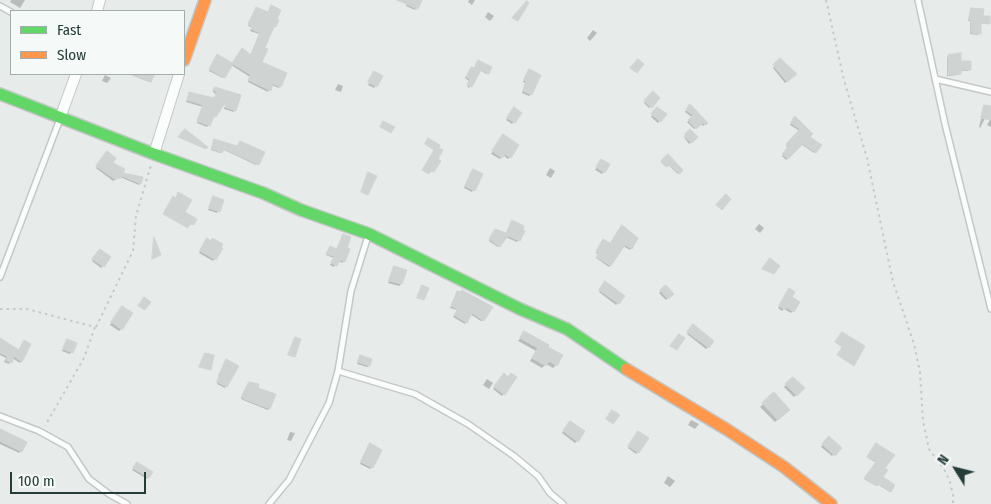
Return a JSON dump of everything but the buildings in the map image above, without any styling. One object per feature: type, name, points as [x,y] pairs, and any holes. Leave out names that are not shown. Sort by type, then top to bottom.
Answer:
[{"type":"street","points":[[185,57],[204,0]]},
{"type":"street","points":[[60,118],[76,75]]},
{"type":"street","points":[[154,154],[180,75]]},
{"type":"street","points":[[0,94],[154,154],[263,193],[301,210],[369,234],[520,309],[567,329],[620,365],[726,428],[784,467],[831,504]]},
{"type":"lane","points":[[918,0],[935,79],[991,309]]},
{"type":"lane","points":[[935,79],[991,92]]},
{"type":"lane","points":[[0,277],[60,118]]},
{"type":"lane","points":[[270,504],[289,480],[329,403],[338,371],[350,291],[369,234]]},
{"type":"lane","points":[[338,371],[416,394],[468,424],[514,456],[538,476],[550,493],[563,504]]},
{"type":"lane","points":[[0,416],[41,432],[68,447],[89,479],[109,494],[127,504]]},
{"type":"path","points":[[826,0],[844,80],[867,158],[893,282],[914,344],[920,372],[923,420],[929,449],[950,482],[953,504]]},
{"type":"path","points":[[93,332],[133,251],[136,216],[154,154]]},
{"type":"path","points":[[0,309],[27,309],[95,327],[84,358],[41,432]]},
{"type":"traffic: fast","points":[[0,94],[154,154],[263,193],[301,210],[369,234],[520,309],[567,329],[626,369]]},
{"type":"traffic: slow","points":[[185,57],[205,0]]},
{"type":"traffic: slow","points":[[626,369],[726,429],[784,467],[831,504]]}]
